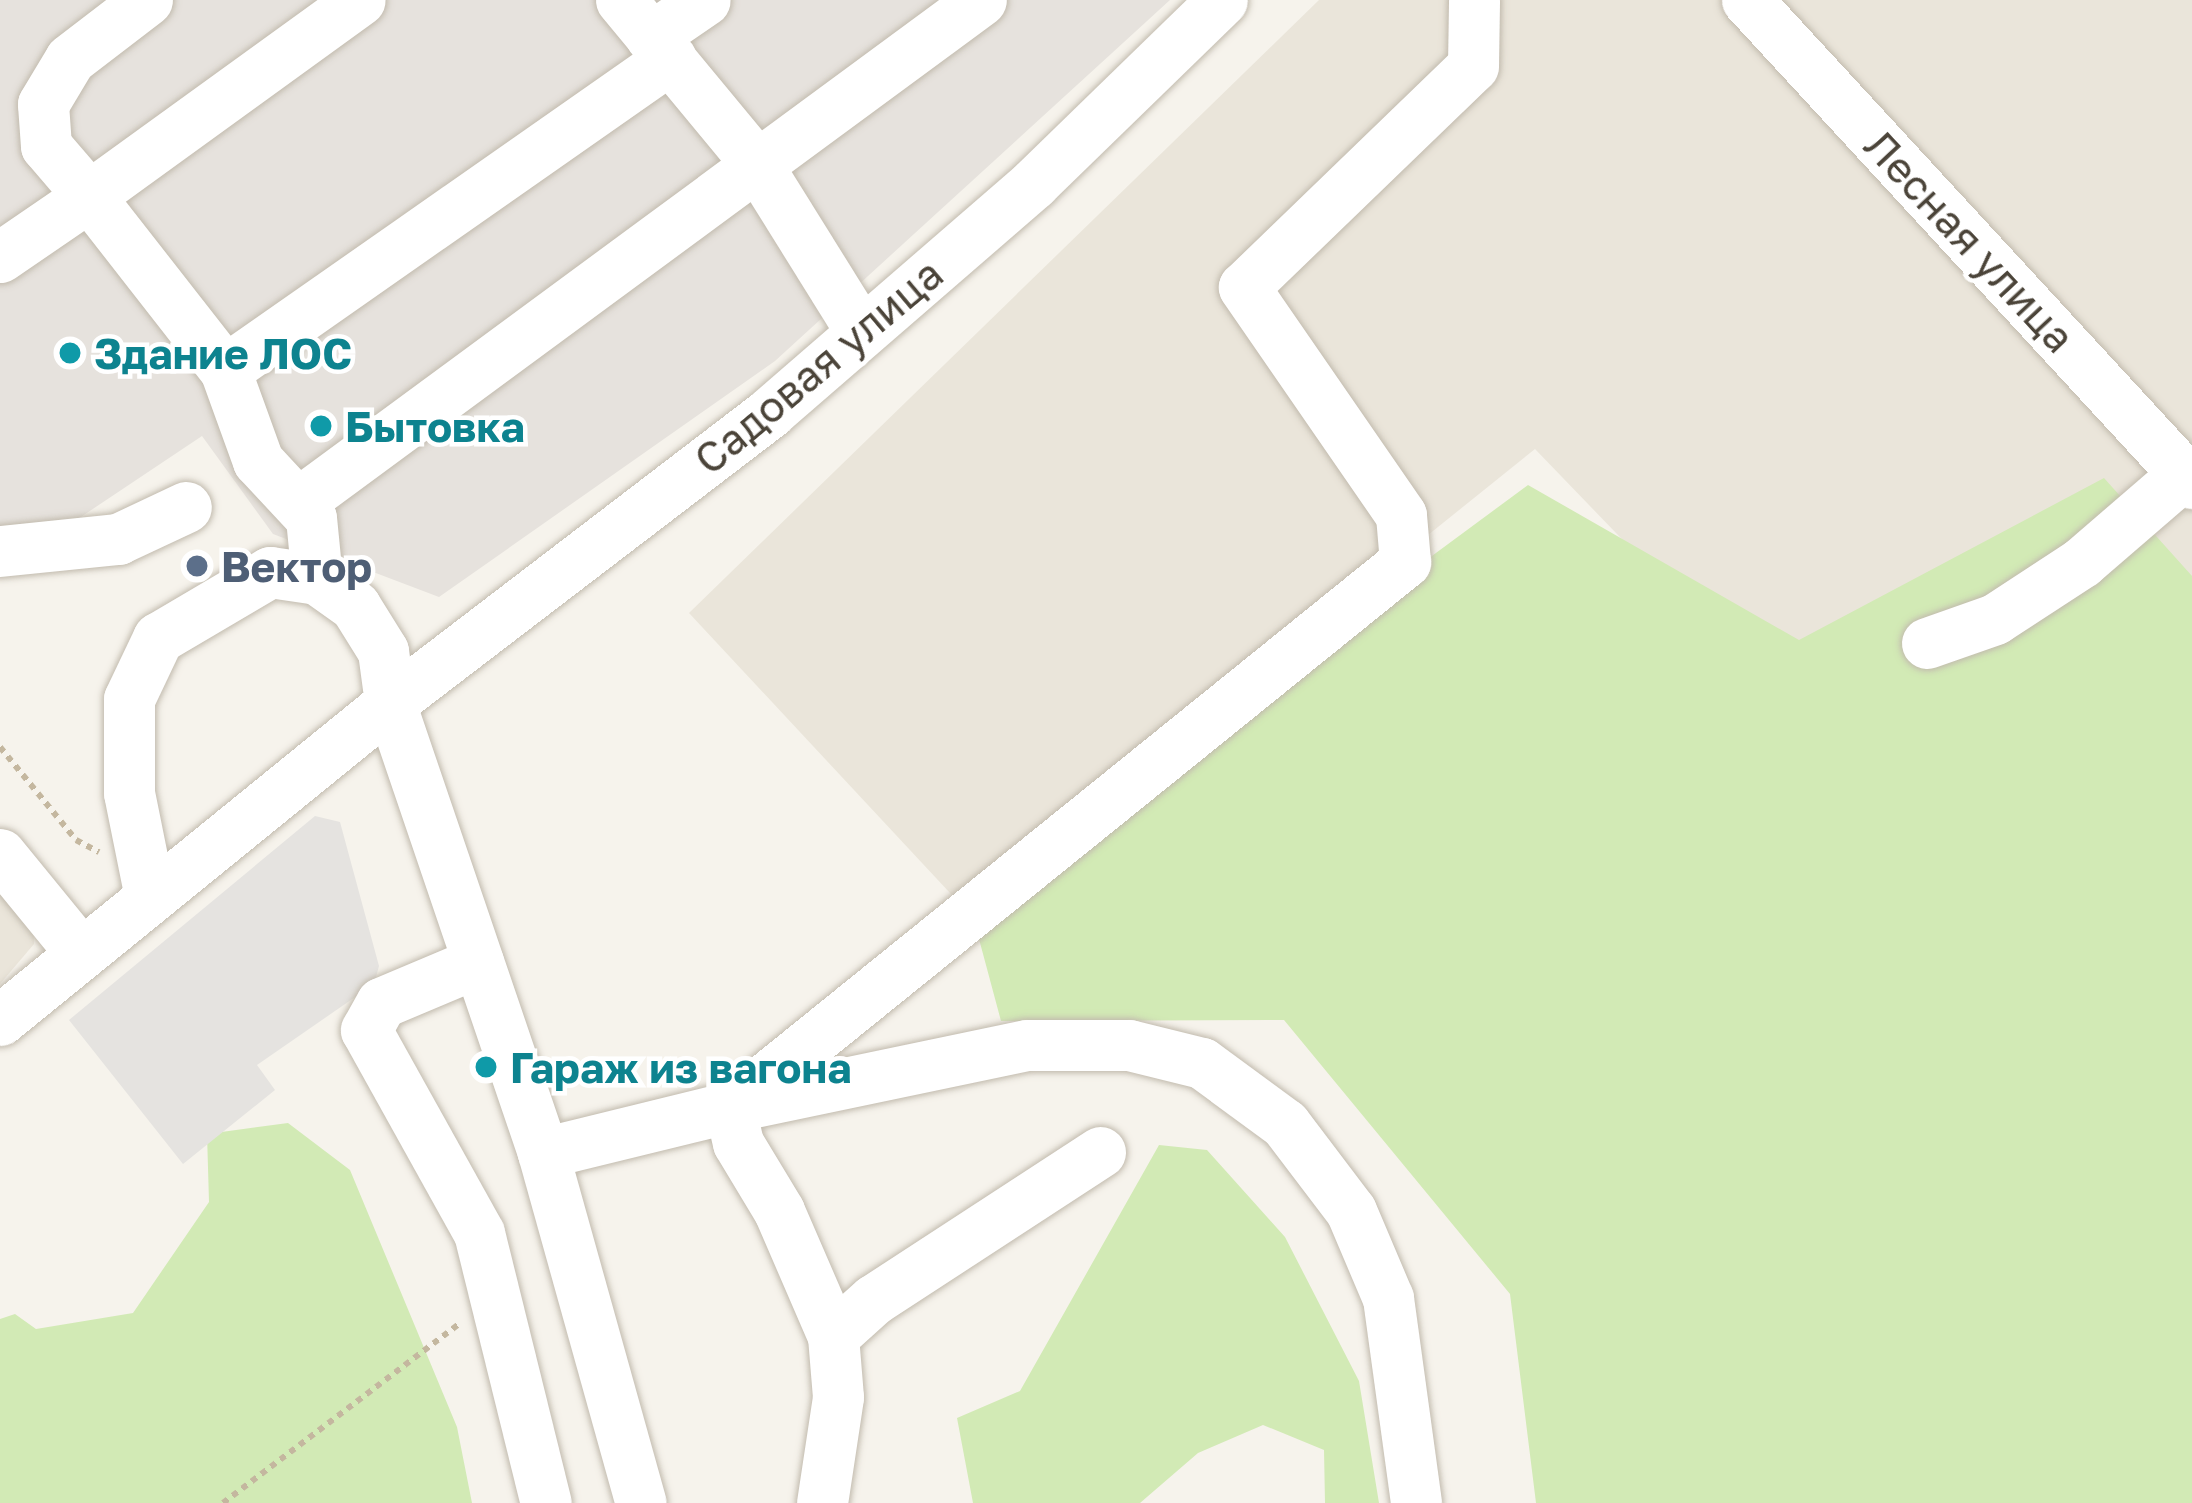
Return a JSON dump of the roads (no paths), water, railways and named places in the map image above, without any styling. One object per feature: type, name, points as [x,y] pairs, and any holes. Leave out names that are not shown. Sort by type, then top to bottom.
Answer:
[{"type":"street","points":[[147,0],[70,58],[43,104],[46,146],[225,370],[258,461],[311,518],[317,579]]},
{"type":"street","points":[[0,257],[359,0]]},
{"type":"street","points":[[225,370],[648,32],[705,0]]},
{"type":"street","points":[[298,503],[981,0]]},
{"type":"street","name":"Садовая улица","points":[[0,1021],[81,953],[146,874],[390,703],[770,412],[1034,183],[1222,0]]},
{"type":"street","points":[[730,1107],[1405,562],[1401,515],[1244,287],[1473,66],[1474,0]]},
{"type":"street","name":"Лесная улица","points":[[1747,0],[2188,478]]},
{"type":"street","points":[[648,32],[756,163],[861,332]]},
{"type":"street","points":[[1927,643],[1995,619],[2065,574],[2188,478]]},
{"type":"street","points":[[0,551],[118,539],[186,507]]},
{"type":"street","points":[[146,874],[129,793],[129,699],[158,638],[270,572],[317,579],[355,606],[383,651],[390,703],[543,1153],[641,1503]]},
{"type":"street","points":[[0,854],[81,953]]},
{"type":"street","points":[[478,962],[381,1003],[366,1030],[479,1233],[500,1297],[546,1503]]},
{"type":"street","points":[[543,1153],[730,1107],[1027,1046],[1129,1045],[1202,1064],[1285,1124],[1351,1211],[1388,1298],[1416,1503]]},
{"type":"street","points":[[730,1107],[738,1143],[779,1211],[833,1336],[838,1397],[822,1503]]},
{"type":"street","points":[[833,1336],[873,1300],[1100,1153]]},
{"type":"place","name":"Здание ЛОС","points":[[70,353]]},
{"type":"place","name":"Бытовка","points":[[321,426]]},
{"type":"place","name":"Вектор","points":[[197,566]]},
{"type":"place","name":"Гараж из вагона","points":[[486,1067]]}]
